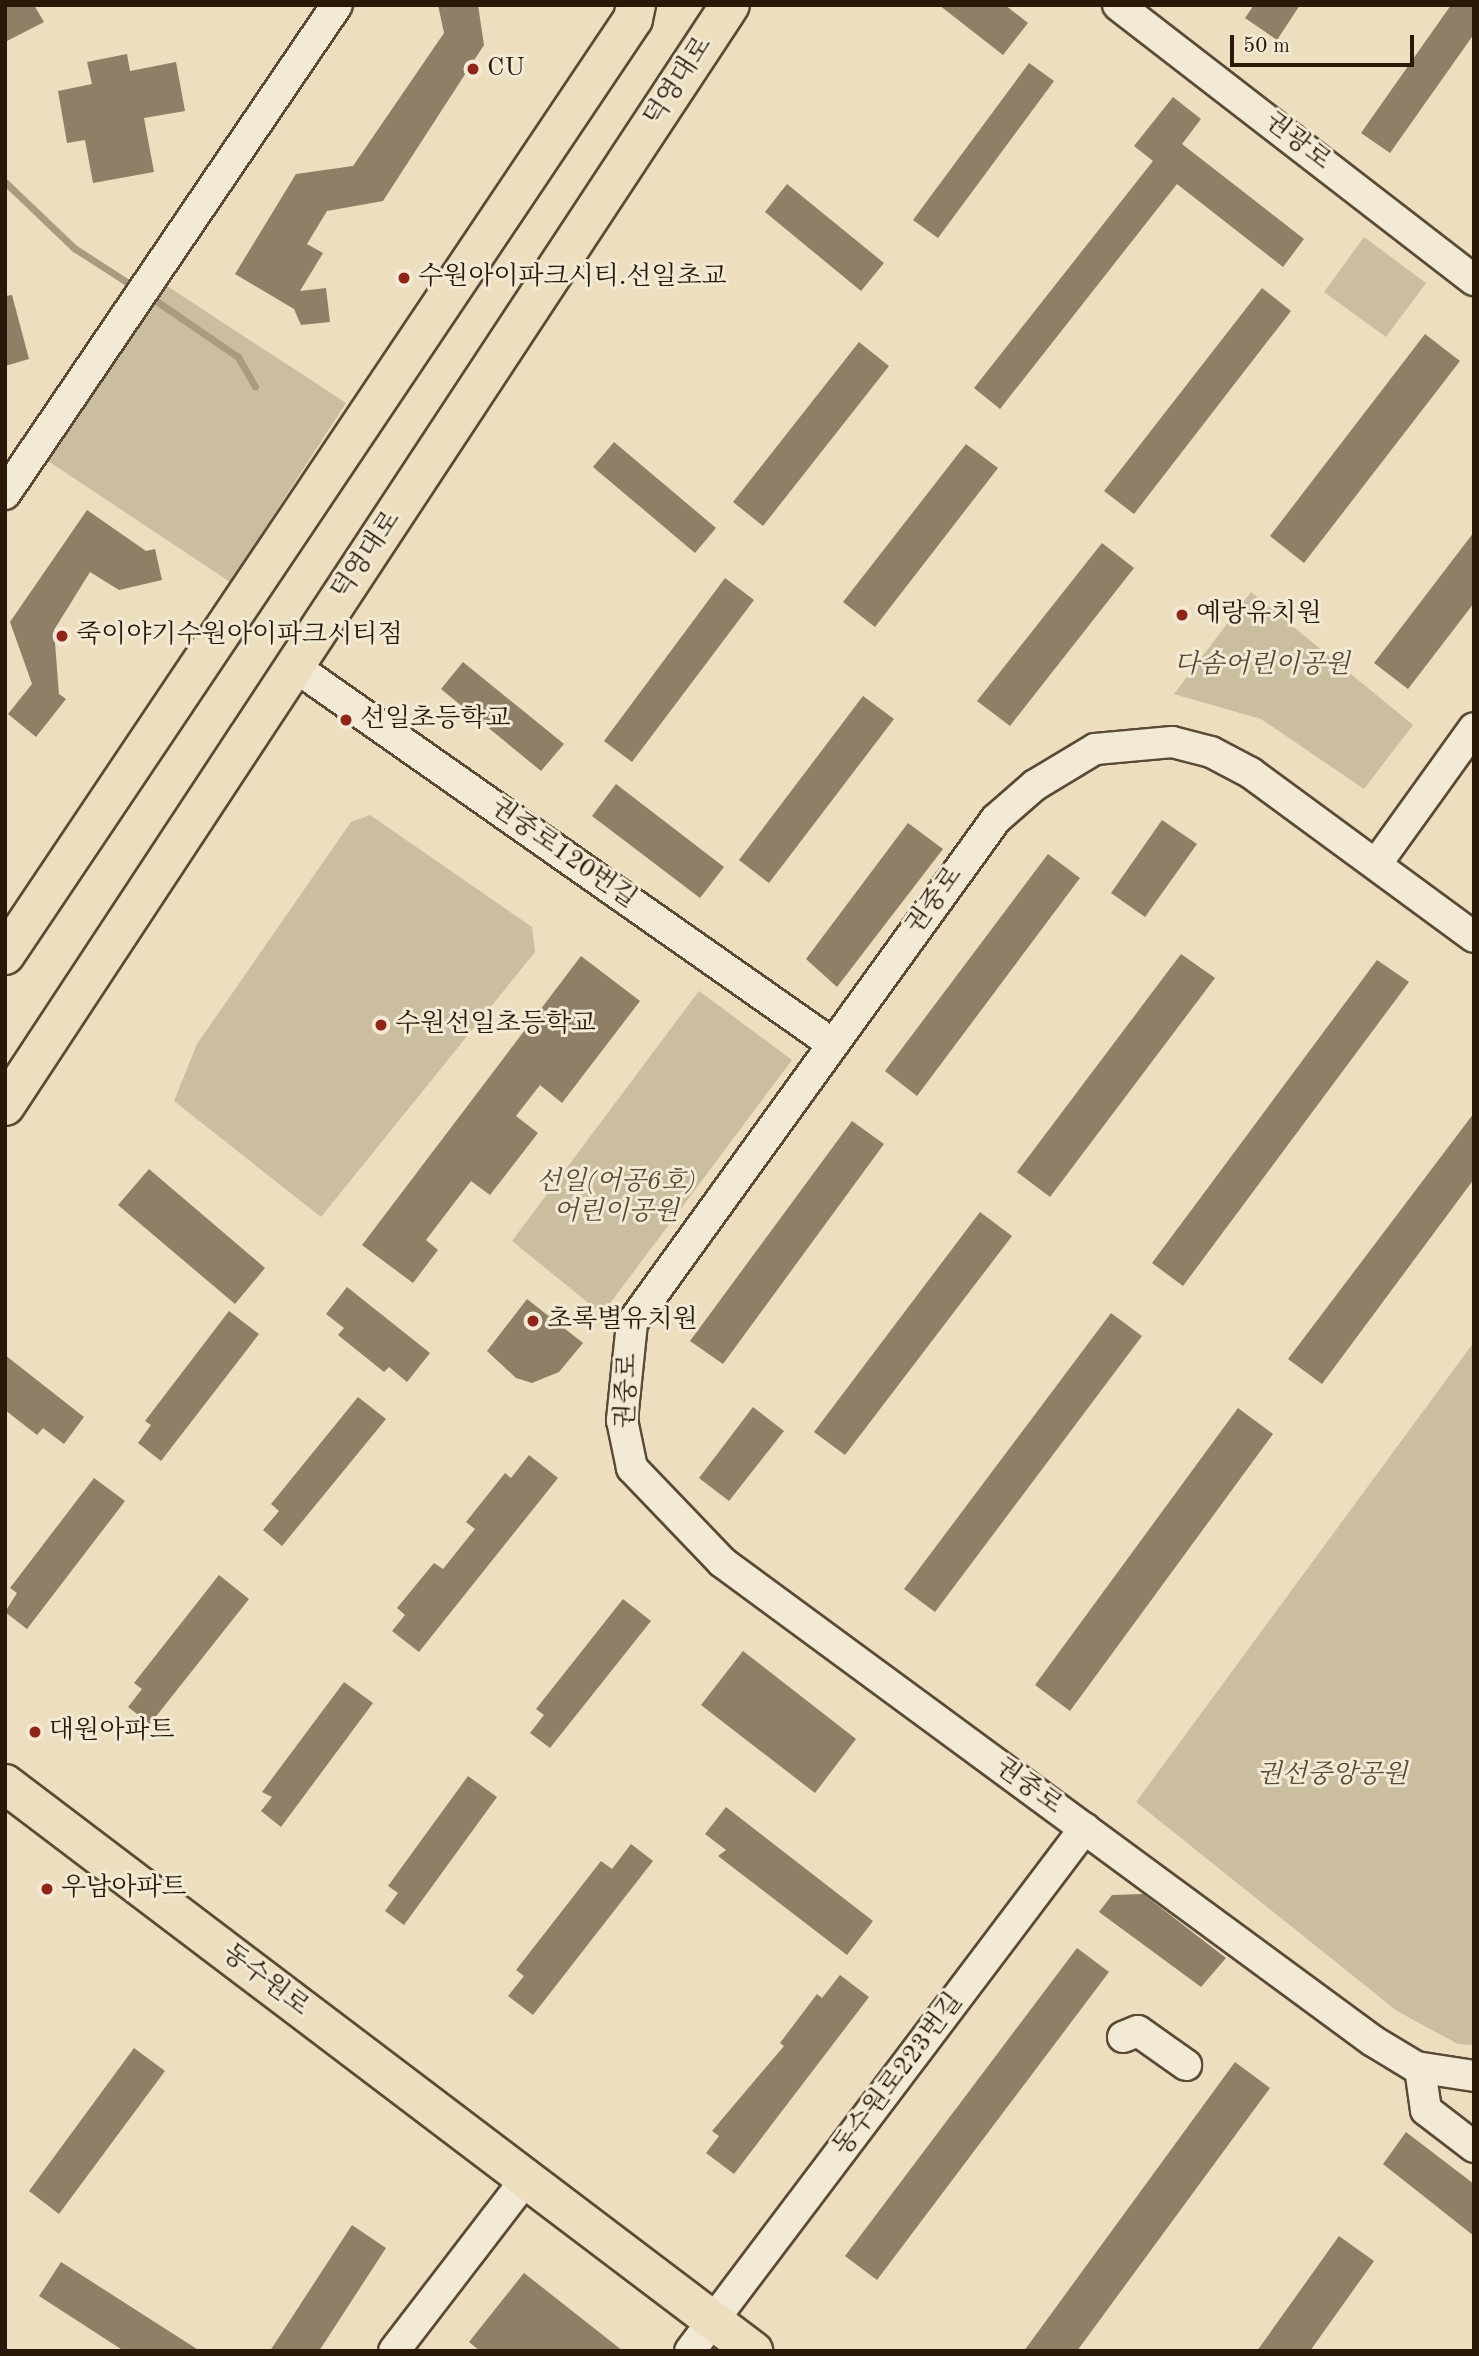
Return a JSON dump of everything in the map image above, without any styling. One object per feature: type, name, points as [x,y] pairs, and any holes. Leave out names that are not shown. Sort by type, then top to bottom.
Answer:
[{"type":"main road","name":"덕영대로","points":[[5,1106],[730,5]]},
{"type":"main road","points":[[5,955],[640,10]]},
{"type":"main road","name":"동수원로","points":[[5,1784],[752,2351]]},
{"type":"street","points":[[5,494],[337,5]]},
{"type":"street","name":"권광로","points":[[1118,5],[1474,280]]},
{"type":"street","name":"권중로120번길","points":[[294,666],[831,1043]]},
{"type":"street","points":[[1377,863],[1474,728]]},
{"type":"street","name":"권중로","points":[[1474,937],[1377,863],[1251,773],[1211,752],[1172,742],[1095,749],[1035,785],[996,819],[831,1043],[632,1324],[622,1420],[632,1468],[722,1562],[1308,1995],[1420,2068],[1474,2076]]},
{"type":"street","name":"동수원로223번길","points":[[690,2351],[1085,1828]]},
{"type":"street","points":[[1123,2037],[1138,2031],[1186,2065]]},
{"type":"street","points":[[1420,2068],[1426,2110],[1474,2147]]},
{"type":"street","points":[[394,2351],[526,2179]]},
{"type":"green space","points":[[1364,237],[1426,283],[1386,337],[1324,292]]},
{"type":"green space","points":[[161,282],[346,403],[230,582],[45,459]]},
{"type":"green space","name":"다솜어린이공원","points":[[1251,592],[1413,725],[1364,789],[1261,719],[1174,694]]},
{"type":"green space","points":[[370,815],[532,927],[535,952],[321,1217],[174,1101],[197,1044],[351,822]]},
{"type":"green space","name":"선일(어공6호) 어린이공원","points":[[699,991],[792,1060],[602,1314],[512,1241]]},
{"type":"green space","name":"권선중앙공원","points":[[1474,1342],[1474,2045],[1458,2044],[1397,2011],[1136,1802]]},
{"type":"building","points":[[5,5],[34,5],[44,22],[5,42]]},
{"type":"building","points":[[438,5],[478,5],[484,45],[383,201],[327,211],[307,244],[323,253],[300,291],[326,288],[330,322],[301,325],[294,309],[235,274],[296,174],[353,166],[444,33]]},
{"type":"building","points":[[939,5],[1005,5],[1028,23],[1003,55]]},
{"type":"building","points":[[1254,5],[1300,5],[1277,40],[1245,18]]},
{"type":"building","points":[[1451,5],[1474,5],[1474,34],[1390,153],[1361,133]]},
{"type":"building","points":[[127,54],[130,71],[176,62],[185,111],[144,118],[154,172],[93,183],[85,140],[67,143],[58,91],[92,84],[87,62]]},
{"type":"building","points":[[1029,63],[1054,81],[938,238],[913,220]]},
{"type":"building","points":[[1173,97],[1201,119],[1182,144],[1304,239],[1283,267],[1177,184],[1000,409],[974,388],[1153,161],[1134,146]]},
{"type":"building","points":[[787,184],[884,263],[861,291],[765,212]]},
{"type":"building","points":[[1262,288],[1291,311],[1134,514],[1104,491]]},
{"type":"building","points":[[12,295],[29,359],[5,366],[5,296]]},
{"type":"building","points":[[1425,334],[1460,361],[1304,563],[1270,536]]},
{"type":"building","points":[[859,342],[889,366],[763,526],[733,502]]},
{"type":"building","points":[[614,442],[716,528],[695,553],[593,467]]},
{"type":"building","points":[[966,444],[998,468],[875,627],[843,602]]},
{"type":"building","points":[[87,510],[146,551],[155,549],[162,580],[119,590],[90,572],[54,630],[59,694],[66,699],[36,737],[8,714],[32,684],[10,622]]},
{"type":"building","points":[[1474,532],[1474,603],[1408,689],[1374,663]]},
{"type":"building","points":[[1102,543],[1134,568],[1010,726],[977,701]]},
{"type":"building","points":[[725,578],[754,600],[632,762],[604,741]]},
{"type":"building","points":[[463,662],[564,744],[541,771],[441,689]]},
{"type":"building","points":[[863,696],[894,719],[769,883],[739,860]]},
{"type":"building","points":[[616,784],[724,867],[700,898],[592,816]]},
{"type":"building","points":[[1162,820],[1197,844],[1145,917],[1111,893]]},
{"type":"building","points":[[908,823],[943,849],[837,987],[806,959]]},
{"type":"building","points":[[1048,854],[1080,878],[917,1096],[885,1071]]},
{"type":"building","points":[[1181,954],[1215,978],[1050,1197],[1017,1172]]},
{"type":"building","points":[[581,956],[640,1001],[562,1103],[540,1085],[516,1116],[538,1133],[490,1195],[471,1181],[426,1240],[438,1250],[413,1283],[362,1245]]},
{"type":"building","points":[[1377,960],[1409,982],[1183,1286],[1152,1263]]},
{"type":"building","points":[[1474,1113],[1474,1179],[1322,1384],[1288,1359]]},
{"type":"building","points":[[852,1121],[884,1144],[723,1364],[690,1341]]},
{"type":"building","points":[[149,1169],[265,1268],[235,1304],[118,1205]]},
{"type":"building","points":[[980,1212],[1012,1236],[845,1455],[814,1432]]},
{"type":"building","points":[[347,1287],[430,1353],[407,1382],[389,1367],[384,1372],[338,1335],[344,1328],[326,1314]]},
{"type":"building","name":"초록별유치원","points":[[527,1299],[583,1343],[559,1372],[532,1383],[516,1378],[487,1351]]},
{"type":"building","points":[[229,1311],[259,1334],[161,1461],[138,1443],[151,1425],[145,1421]]},
{"type":"building","points":[[1111,1313],[1142,1336],[935,1612],[904,1589]]},
{"type":"building","points":[[5,1355],[84,1417],[64,1444],[43,1428],[37,1435],[5,1410]]},
{"type":"building","points":[[358,1397],[386,1419],[282,1546],[263,1530],[279,1511],[271,1504]]},
{"type":"building","points":[[753,1407],[784,1431],[729,1501],[699,1478]]},
{"type":"building","points":[[1238,1408],[1273,1434],[1070,1711],[1035,1685]]},
{"type":"building","points":[[529,1455],[558,1478],[419,1652],[392,1631],[405,1615],[397,1608],[434,1563],[443,1569],[475,1529],[466,1522],[505,1473],[511,1478]]},
{"type":"building","points":[[94,1478],[125,1501],[27,1629],[5,1612],[17,1593],[10,1588]]},
{"type":"building","points":[[219,1575],[249,1599],[150,1724],[128,1707],[142,1689],[134,1683]]},
{"type":"building","points":[[623,1599],[651,1621],[550,1748],[530,1733],[544,1715],[536,1709]]},
{"type":"building","points":[[743,1651],[856,1739],[815,1793],[701,1705]]},
{"type":"building","points":[[344,1682],[373,1703],[281,1827],[261,1811],[272,1797],[262,1792]]},
{"type":"building","points":[[468,1776],[497,1797],[404,1925],[385,1911],[398,1893],[388,1886]]},
{"type":"building","points":[[726,1807],[873,1921],[847,1955],[718,1856],[726,1850],[705,1834]]},
{"type":"building","points":[[631,1844],[653,1861],[533,2015],[508,1996],[524,1976],[516,1970],[601,1861],[612,1869]]},
{"type":"building","points":[[1143,1894],[1226,1958],[1201,1987],[1099,1912],[1112,1895]]},
{"type":"building","points":[[1077,1948],[1109,1972],[877,2280],[845,2256]]},
{"type":"building","points":[[840,1975],[869,1997],[734,2174],[706,2153],[719,2136],[712,2131],[784,2046],[780,2043],[817,1994],[822,1998]]},
{"type":"building","points":[[134,2048],[165,2071],[59,2214],[29,2191]]},
{"type":"building","points":[[1235,2062],[1270,2088],[1077,2351],[1024,2351]]},
{"type":"building","points":[[1406,2132],[1474,2184],[1474,2236],[1383,2164]]},
{"type":"building","points":[[352,2225],[386,2248],[319,2351],[270,2351]]},
{"type":"building","points":[[1339,2236],[1374,2261],[1310,2351],[1257,2351]]},
{"type":"building","points":[[61,2262],[200,2351],[124,2351],[39,2296]]},
{"type":"building","points":[[524,2273],[623,2351],[480,2351],[469,2342]]},
{"type":"waterway","points":[[5,182],[74,248],[136,288]]},
{"type":"waterway","points":[[149,296],[238,357],[255,387]]},
{"type":"place","name":"CU","points":[[473,69]]},
{"type":"place","name":"수원아이파크시티.선일초교","points":[[404,278]]},
{"type":"place","name":"예랑유치원","points":[[1182,615]]},
{"type":"place","name":"죽이야기수원아이파크시티점","points":[[62,636]]},
{"type":"place","name":"선일초등학교","points":[[346,720]]},
{"type":"place","name":"수원선일초등학교","points":[[381,1025]]},
{"type":"place","name":"초록별유치원","points":[[533,1321]]},
{"type":"place","name":"대원아파트","points":[[35,1732]]},
{"type":"place","name":"우남아파트","points":[[47,1889]]}]
